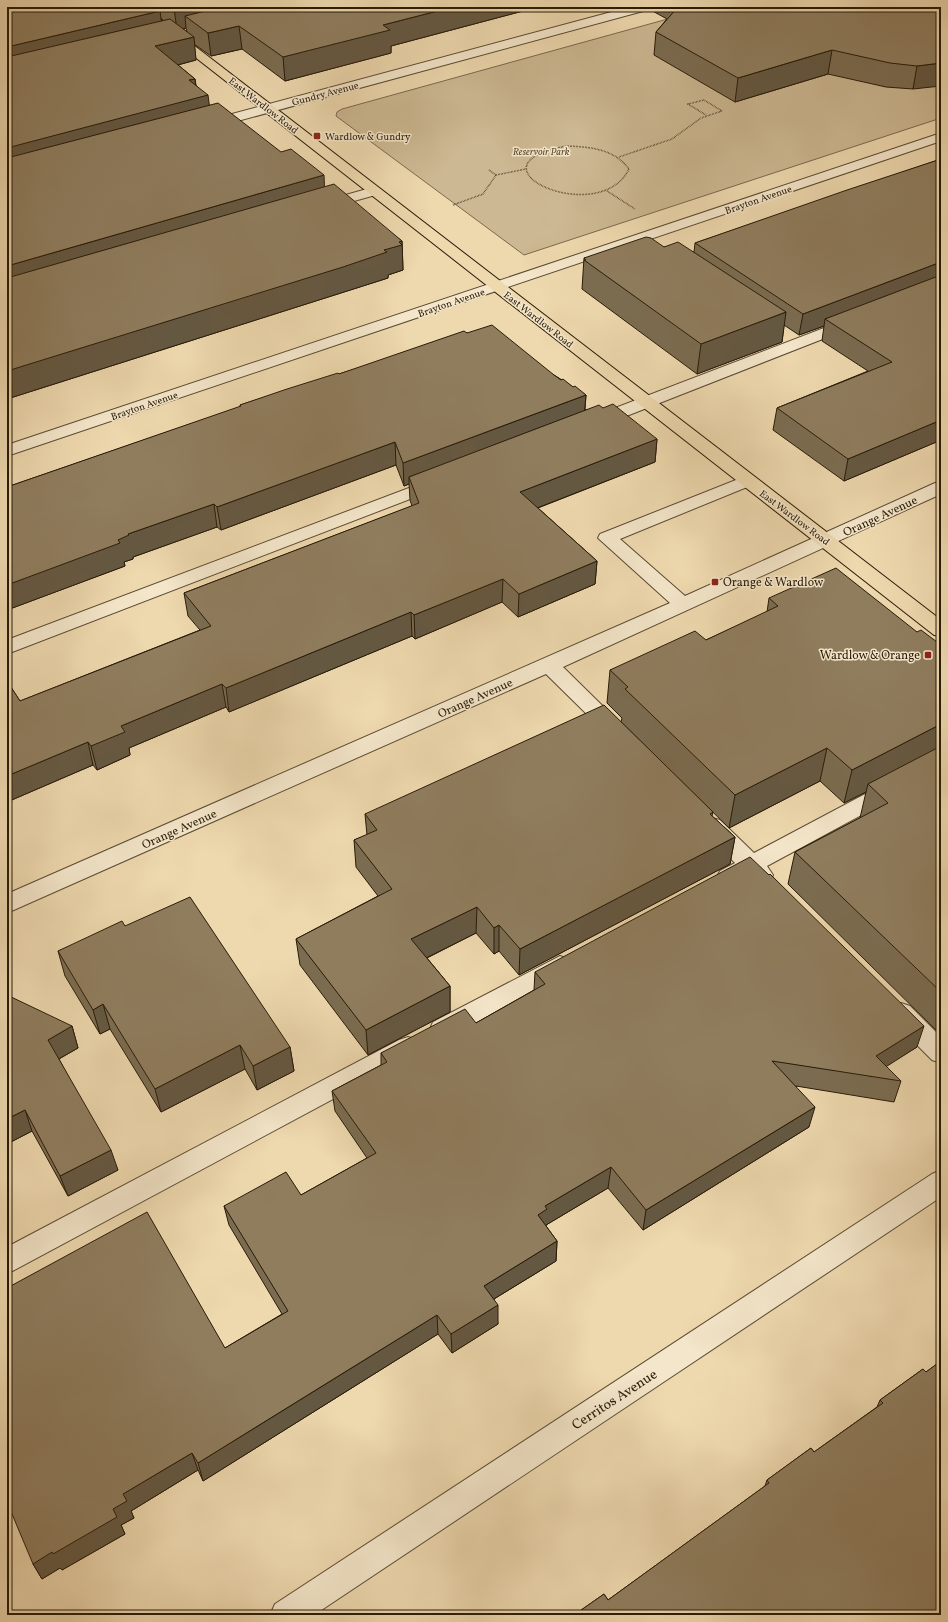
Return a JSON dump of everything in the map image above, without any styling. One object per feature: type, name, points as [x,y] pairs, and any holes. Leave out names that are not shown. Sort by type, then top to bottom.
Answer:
[{"type":"main road","name":"East Wardlow Road","points":[[137,7],[746,480],[939,626]]},
{"type":"street","name":"Gundry Avenue","points":[[195,128],[643,7]]},
{"type":"street","name":"Brayton Avenue","points":[[7,451],[941,137]]},
{"type":"street","points":[[310,210],[374,191]]},
{"type":"street","points":[[640,239],[652,247]]},
{"type":"street","points":[[577,429],[869,316]]},
{"type":"street","points":[[782,333],[797,343]]},
{"type":"street","points":[[7,647],[451,477]]},
{"type":"street","points":[[682,604],[607,538],[746,480]]},
{"type":"street","name":"Orange Avenue","points":[[7,904],[549,666],[682,604],[827,541],[941,487]]},
{"type":"street","points":[[549,666],[628,743]]},
{"type":"street","points":[[709,887],[941,763]]},
{"type":"street","points":[[695,809],[779,892]]},
{"type":"street","points":[[7,1261],[583,954]]},
{"type":"street","points":[[885,998],[941,1053]]},
{"type":"street","name":"Cerritos Avenue","points":[[286,1615],[941,1182]]},
{"type":"path","points":[[618,157],[672,139],[706,115],[722,111],[704,100],[688,104],[706,115]]},
{"type":"path","points":[[619,185],[606,190],[591,193],[558,192],[544,188],[533,182],[527,174],[526,169],[530,160],[538,154],[550,149],[567,146],[584,146],[601,149],[624,161],[629,169],[627,178]]},
{"type":"path","points":[[453,206],[483,194],[496,175],[526,169]]},
{"type":"path","points":[[489,170],[496,175]]},
{"type":"path","points":[[606,190],[636,210]]},
{"type":"green space","name":"Reservoir Park","points":[[711,7],[941,7],[941,118],[524,255],[336,116],[337,112],[342,109]]},
{"type":"building","points":[[7,7],[154,7],[160,11],[7,47]]},
{"type":"building","points":[[222,7],[453,7],[383,25],[390,30],[283,57],[239,26],[208,33],[185,16]]},
{"type":"building","points":[[678,7],[941,7],[941,63],[917,66],[890,63],[832,50],[738,78],[656,32]]},
{"type":"building","points":[[170,19],[194,37],[155,46],[195,79],[189,80],[208,95],[7,148],[7,57]]},
{"type":"building","points":[[218,103],[281,152],[291,149],[324,175],[7,266],[7,158]]},
{"type":"building","points":[[941,159],[941,262],[803,314],[695,243],[847,190]]},
{"type":"building","points":[[334,184],[402,241],[399,242],[402,245],[384,250],[387,252],[343,267],[7,371],[7,278]]},
{"type":"building","points":[[646,237],[651,238],[664,247],[678,242],[786,312],[701,344],[584,260],[586,260],[584,258]]},
{"type":"building","points":[[941,275],[941,420],[848,459],[777,408],[892,362],[825,319]]},
{"type":"building","points":[[492,325],[554,375],[561,380],[563,379],[573,387],[575,386],[586,395],[403,463],[395,442],[217,507],[214,504],[128,534],[129,535],[118,540],[120,543],[7,585],[7,487],[287,389],[338,373],[339,374],[464,331],[467,333]]},
{"type":"building","points":[[613,404],[657,439],[520,492],[597,561],[519,594],[503,579],[414,615],[411,612],[226,688],[222,684],[121,726],[125,732],[91,746],[88,742],[7,776],[7,681],[20,701],[211,626],[184,593],[419,503],[409,477],[599,405],[603,408]]},
{"type":"building","points":[[836,568],[917,632],[921,630],[941,645],[941,724],[852,770],[827,748],[735,795],[625,689],[628,687],[610,670],[695,631],[706,640],[778,606],[769,598]]},
{"type":"building","points":[[604,705],[713,812],[710,814],[735,837],[520,949],[499,925],[494,928],[477,907],[411,939],[450,986],[366,1030],[296,939],[392,889],[354,840],[377,830],[365,814]]},
{"type":"building","points":[[941,746],[941,992],[795,852],[888,803],[868,784]]},
{"type":"building","points":[[750,857],[769,875],[770,874],[924,1026],[876,1056],[901,1081],[772,1061],[815,1107],[646,1210],[611,1167],[545,1206],[547,1209],[538,1215],[557,1241],[484,1286],[498,1305],[451,1334],[437,1315],[198,1463],[192,1453],[123,1494],[127,1501],[113,1509],[117,1517],[33,1564],[7,1502],[7,1288],[147,1212],[225,1348],[288,1311],[224,1206],[286,1172],[301,1195],[376,1153],[332,1091],[387,1062],[381,1053],[465,1009],[476,1023],[545,984],[535,972]]},
{"type":"building","points":[[190,897],[290,1047],[253,1066],[240,1045],[155,1089],[103,1004],[93,1010],[58,951],[122,921],[125,926]]},
{"type":"building","points":[[7,995],[72,1026],[48,1040],[111,1150],[60,1176],[25,1110],[7,1119]]},
{"type":"building","points":[[941,1361],[941,1615],[574,1615],[604,1594],[608,1600],[769,1483],[767,1480],[811,1448],[814,1452],[883,1403],[880,1400],[923,1369],[926,1372]]},
{"type":"place","name":"Wardlow & Gundry","points":[[317,136]]},
{"type":"place","name":"Orange & Wardlow","points":[[715,582]]},
{"type":"place","name":"Wardlow & Orange","points":[[928,655]]}]
